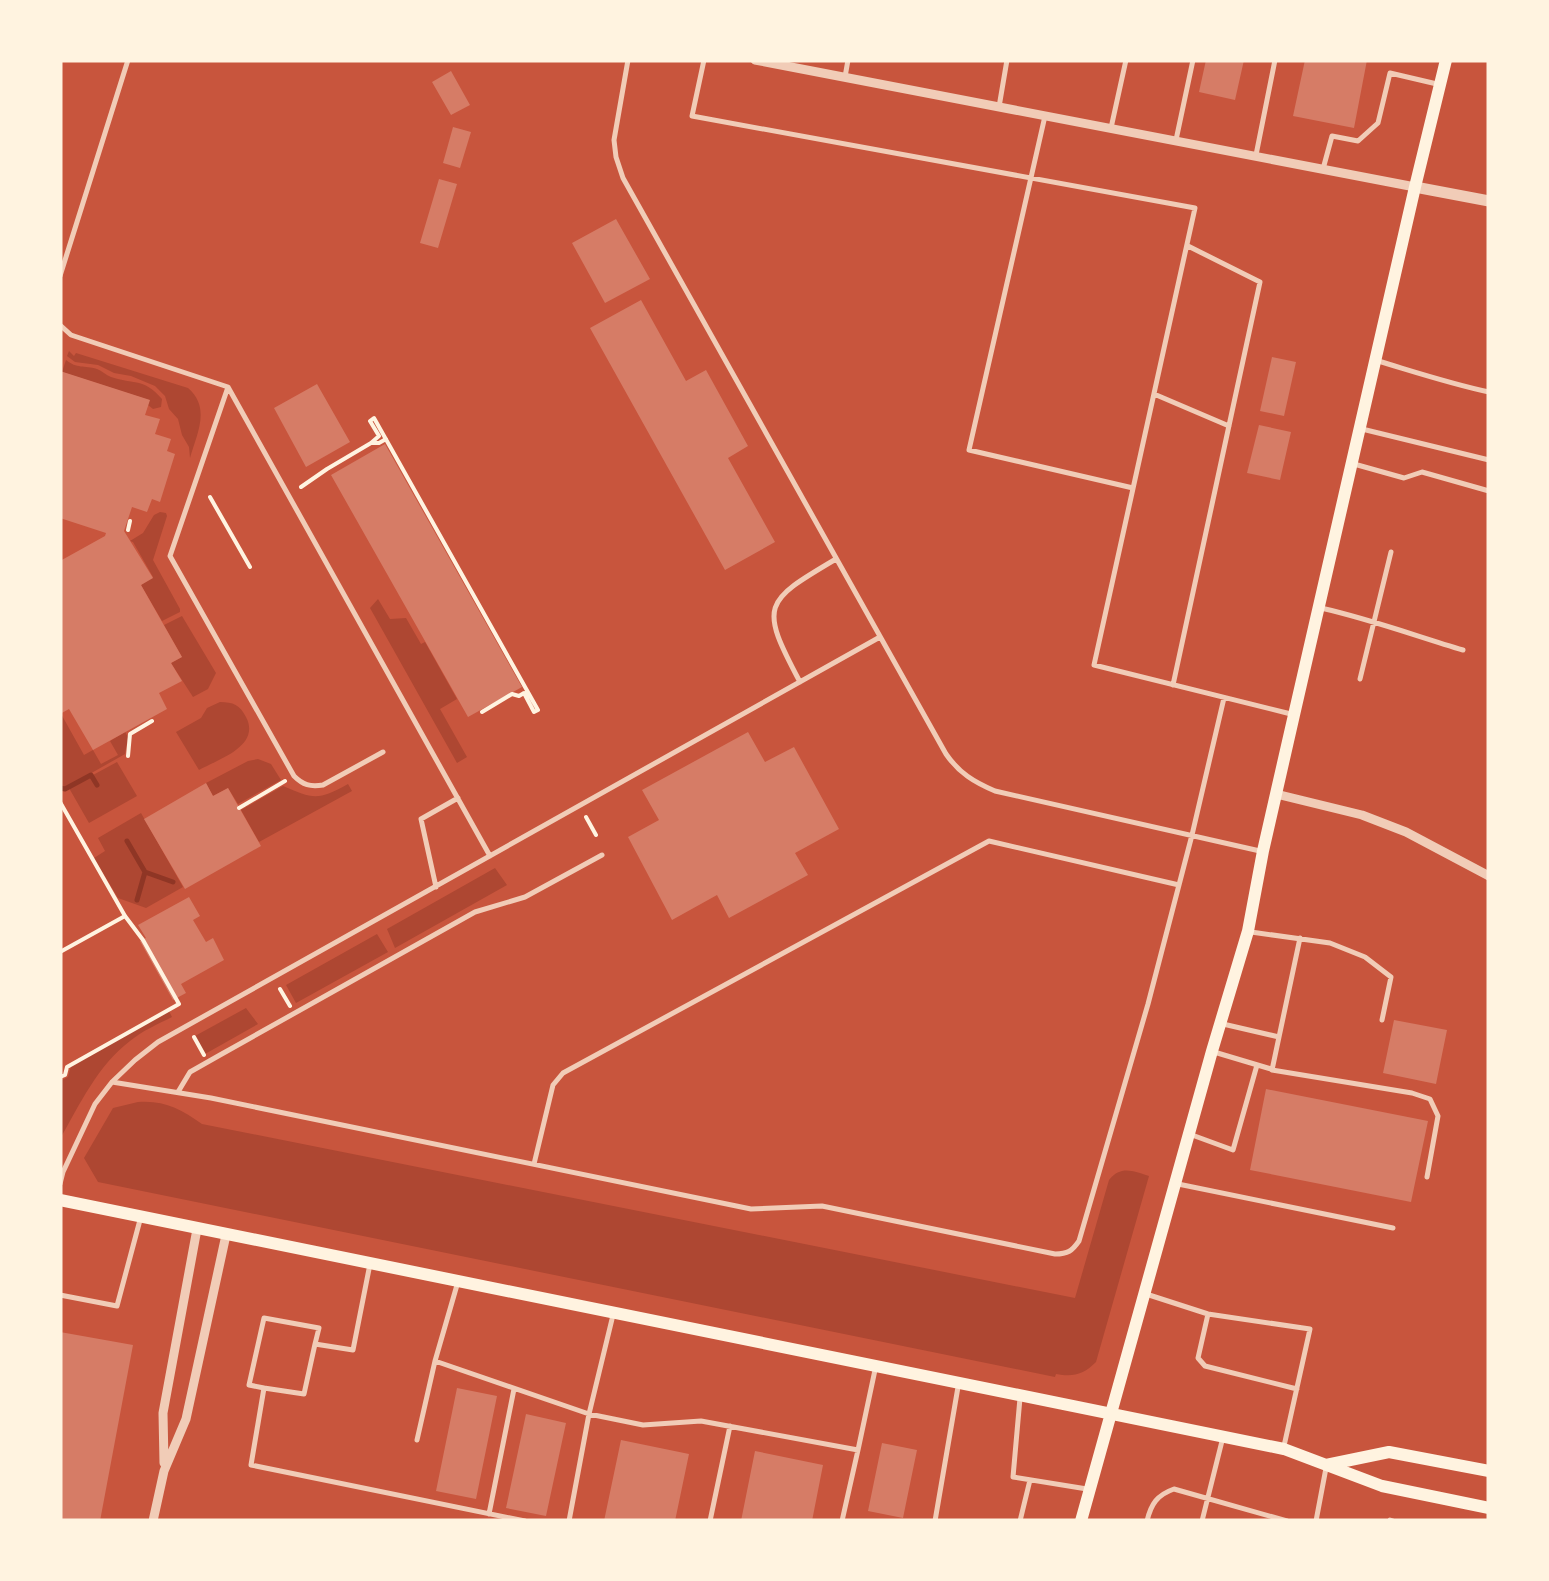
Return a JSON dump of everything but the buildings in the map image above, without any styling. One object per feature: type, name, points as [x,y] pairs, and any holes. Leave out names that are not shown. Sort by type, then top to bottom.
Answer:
[{"type":"main road","points":[[1081,1521],[1248,931],[1318,607],[1446,60]]},
{"type":"main road","points":[[60,1200],[1284,1450],[1382,1486],[1489,1508]]},
{"type":"main road","points":[[1326,1465],[1389,1452],[1489,1472]]},
{"type":"street","points":[[755,60],[1489,201]]},
{"type":"street","points":[[1276,794],[1392,826],[1489,876]]},
{"type":"street","points":[[164,1471],[163,1413],[198,1229]]},
{"type":"street","points":[[154,1521],[164,1471],[186,1418],[226,1235]]},
{"type":"lane","points":[[60,276],[128,60]]},
{"type":"lane","points":[[628,60],[614,140],[623,178],[957,769],[995,791],[1263,851]]},
{"type":"lane","points":[[704,60],[692,116],[1195,208],[1094,665],[1294,715]]},
{"type":"lane","points":[[845,77],[848,60]]},
{"type":"lane","points":[[999,107],[1007,60]]},
{"type":"lane","points":[[1112,128],[1126,60]]},
{"type":"lane","points":[[1176,141],[1193,60]]},
{"type":"lane","points":[[1256,156],[1275,60]]},
{"type":"lane","points":[[1323,170],[1332,136],[1358,141],[1378,124],[1390,73],[1440,84]]},
{"type":"lane","points":[[1045,116],[970,450],[1133,488]]},
{"type":"lane","points":[[1172,685],[1260,282],[1187,246]]},
{"type":"lane","points":[[60,325],[71,336],[228,387],[490,856]]},
{"type":"lane","points":[[1375,360],[1489,392]]},
{"type":"lane","points":[[228,387],[170,556],[301,783],[322,785],[383,752]]},
{"type":"lane","points":[[1154,394],[1228,426]]},
{"type":"lane","points":[[1359,428],[1489,460]]},
{"type":"lane","points":[[1352,463],[1404,478],[1422,472],[1489,491]]},
{"type":"lane","points":[[1360,679],[1391,552]]},
{"type":"lane","points":[[800,682],[778,640],[772,612],[776,602],[797,582],[836,558]]},
{"type":"lane","points":[[1318,607],[1464,650]]},
{"type":"lane","points":[[60,1184],[95,1104],[134,1060],[158,1042],[880,637]]},
{"type":"lane","points":[[112,1082],[178,1092],[752,1209],[822,1206],[1066,1254],[1079,1241],[1179,886],[1224,698]]},
{"type":"lane","points":[[436,886],[421,819],[458,798]]},
{"type":"lane","points":[[534,1164],[552,1086],[564,1073],[989,841],[1179,886]]},
{"type":"lane","points":[[178,1092],[190,1072],[475,912],[525,898],[602,855]]},
{"type":"lane","points":[[1248,931],[1330,944],[1365,957],[1390,977],[1382,1020]]},
{"type":"lane","points":[[1272,1070],[1300,938]]},
{"type":"lane","points":[[1220,1023],[1278,1037]]},
{"type":"lane","points":[[1212,1051],[1272,1070],[1430,1099],[1438,1116],[1427,1177]]},
{"type":"lane","points":[[1188,1134],[1233,1150],[1257,1065]]},
{"type":"lane","points":[[1175,1184],[1393,1228]]},
{"type":"lane","points":[[60,1296],[117,1306],[140,1217]]},
{"type":"lane","points":[[316,1344],[353,1350],[370,1264]]},
{"type":"lane","points":[[417,1440],[434,1361],[458,1282]]},
{"type":"lane","points":[[1144,1294],[1208,1314],[1310,1329],[1284,1450]]},
{"type":"lane","points":[[569,1521],[589,1414],[614,1314]]},
{"type":"lane","points":[[1208,1314],[1198,1358],[1206,1366],[1297,1389]]},
{"type":"lane","points":[[264,1318],[319,1328],[304,1394],[264,1388],[250,1386],[264,1318]]},
{"type":"lane","points":[[434,1361],[589,1414],[643,1425],[701,1421],[858,1450]]},
{"type":"lane","points":[[842,1521],[875,1367]]},
{"type":"lane","points":[[936,1521],[958,1384]]},
{"type":"lane","points":[[264,1388],[251,1466],[524,1521]]},
{"type":"lane","points":[[489,1514],[515,1388]]},
{"type":"lane","points":[[1020,1396],[1013,1477],[1090,1490]]},
{"type":"lane","points":[[710,1521],[730,1426]]},
{"type":"lane","points":[[1202,1521],[1223,1437]]},
{"type":"lane","points":[[1316,1521],[1326,1465]]},
{"type":"lane","points":[[1020,1521],[1030,1479]]},
{"type":"lane","points":[[1147,1521],[1150,1506],[1160,1494],[1174,1489],[1286,1521]]},
{"type":"path","points":[[302,487],[371,444],[379,436],[370,420],[374,418],[538,710],[534,712],[524,693],[512,694]]},
{"type":"path","points":[[371,444],[386,439]]},
{"type":"path","points":[[210,497],[250,567]]},
{"type":"path","points":[[128,530],[130,521]]},
{"type":"path","points":[[482,712],[525,687]]},
{"type":"path","points":[[128,756],[130,734],[152,721]]},
{"type":"path","points":[[240,808],[294,776]]},
{"type":"path","points":[[60,802],[179,1004],[67,1067],[60,1077]]},
{"type":"path","points":[[586,817],[596,835]]},
{"type":"path","points":[[60,952],[125,916]]},
{"type":"path","points":[[280,988],[290,1006]]},
{"type":"path","points":[[194,1037],[204,1055]]},
{"type":"shaded area","points":[[69,351],[74,356],[76,353],[188,388],[201,412],[190,458],[178,419],[155,386],[98,365],[75,362],[67,356]]},
{"type":"shaded area","points":[[66,360],[111,377],[144,384],[162,399],[161,407],[153,409],[149,400],[62,372]]},
{"type":"shaded area","points":[[160,512],[167,516],[153,560],[180,609],[162,621],[141,585],[153,577],[130,541],[143,533]]},
{"type":"shaded area","points":[[378,599],[390,619],[406,618],[421,644],[425,642],[457,699],[440,709],[467,757],[457,763],[370,608]]},
{"type":"shaded area","points":[[182,616],[216,673],[208,689],[193,697],[171,663],[182,657],[164,625]]},
{"type":"shaded area","points":[[220,702],[241,710],[249,727],[248,736],[236,750],[199,770],[176,732]]},
{"type":"shaded area","points":[[60,712],[84,755],[93,750],[101,764],[118,755],[110,741],[125,732],[125,754],[65,788],[60,786]]},
{"type":"shaded area","points":[[258,759],[271,764],[281,780],[238,804],[228,788],[213,796],[206,783]]},
{"type":"shaded area","points":[[117,762],[137,796],[89,823],[69,788]]},
{"type":"shaded area","points":[[348,784],[352,791],[259,842],[241,810],[283,786],[316,796]]},
{"type":"shaded area","points":[[141,813],[183,887],[146,908],[118,898],[94,858],[105,851],[98,838]]},
{"type":"shaded area","points":[[495,868],[507,885],[395,948],[387,929]]},
{"type":"shaded area","points":[[377,934],[388,952],[296,1003],[286,985]]},
{"type":"shaded area","points":[[246,1008],[258,1024],[205,1054],[195,1036]]},
{"type":"shaded area","points":[[169,1011],[172,1017],[135,1037],[108,1062],[60,1139],[60,1081],[68,1077],[71,1066]]},
{"type":"shaded area","points":[[138,1102],[172,1107],[202,1124],[1075,1298],[1109,1180],[1123,1171],[1149,1176],[1096,1362],[1078,1374],[1055,1377],[98,1182],[84,1158],[113,1108]]},
{"type":"waterway","points":[[60,788],[91,775],[97,785]]},
{"type":"waterway","points":[[127,841],[145,872],[173,882]]},
{"type":"waterway","points":[[137,900],[145,872]]}]
